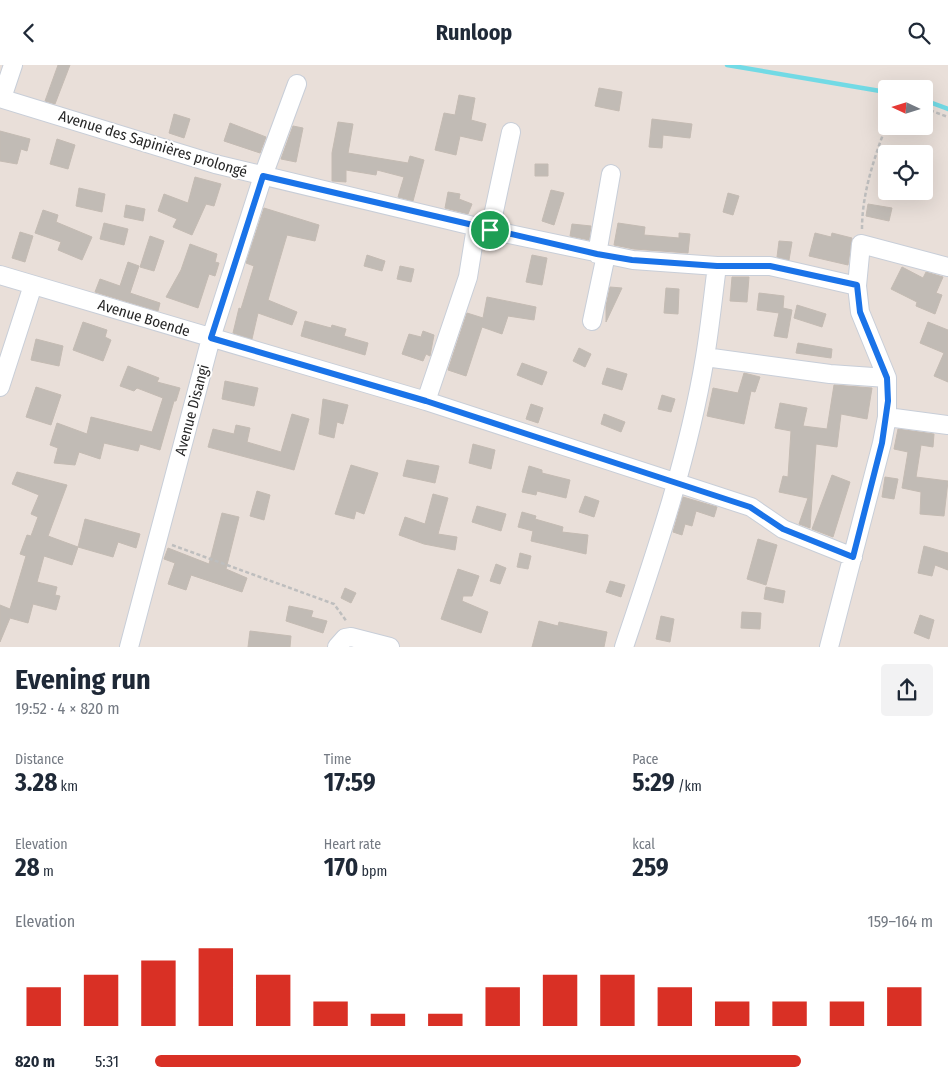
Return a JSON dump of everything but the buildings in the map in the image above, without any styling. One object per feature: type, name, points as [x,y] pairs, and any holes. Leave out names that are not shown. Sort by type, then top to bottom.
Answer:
[{"type":"street","points":[[1,98],[13,65]]},
{"type":"street","name":"Avenue Disangi","points":[[129,647],[211,338],[263,176],[297,84]]},
{"type":"street","name":"Avenue des Sapinières prolongé","points":[[1,98],[141,142],[263,176],[601,255],[632,260],[717,266],[770,266],[857,285]]},
{"type":"street","points":[[426,401],[468,277],[511,131]]},
{"type":"street","points":[[592,321],[611,174]]},
{"type":"street","points":[[829,647],[887,417],[887,378],[860,312],[857,285],[862,244],[948,267]]},
{"type":"street","points":[[624,647],[675,483],[705,357],[717,266]]},
{"type":"street","name":"Avenue Boende","points":[[0,275],[426,401],[750,507],[783,529],[853,557]]},
{"type":"street","points":[[0,387],[32,285]]},
{"type":"street","points":[[705,357],[830,374],[887,378]]},
{"type":"street","points":[[887,417],[948,425]]},
{"type":"street","points":[[337,647],[346,638],[359,637],[390,647]]},
{"type":"path","points":[[933,111],[948,117]]},
{"type":"path","points":[[862,244],[862,209],[876,153],[883,135]]},
{"type":"path","points":[[158,540],[334,604],[359,637]]},
{"type":"waterway","points":[[727,65],[878,91]]},
{"type":"waterway","points":[[933,103],[948,109]]},
{"type":"route","points":[[263,176],[490,230],[632,260],[717,266],[770,266],[791,269],[857,285],[860,312],[887,378],[888,401],[886,428],[853,557],[783,529],[770,521],[757,509],[426,401],[211,338],[263,176]]}]
